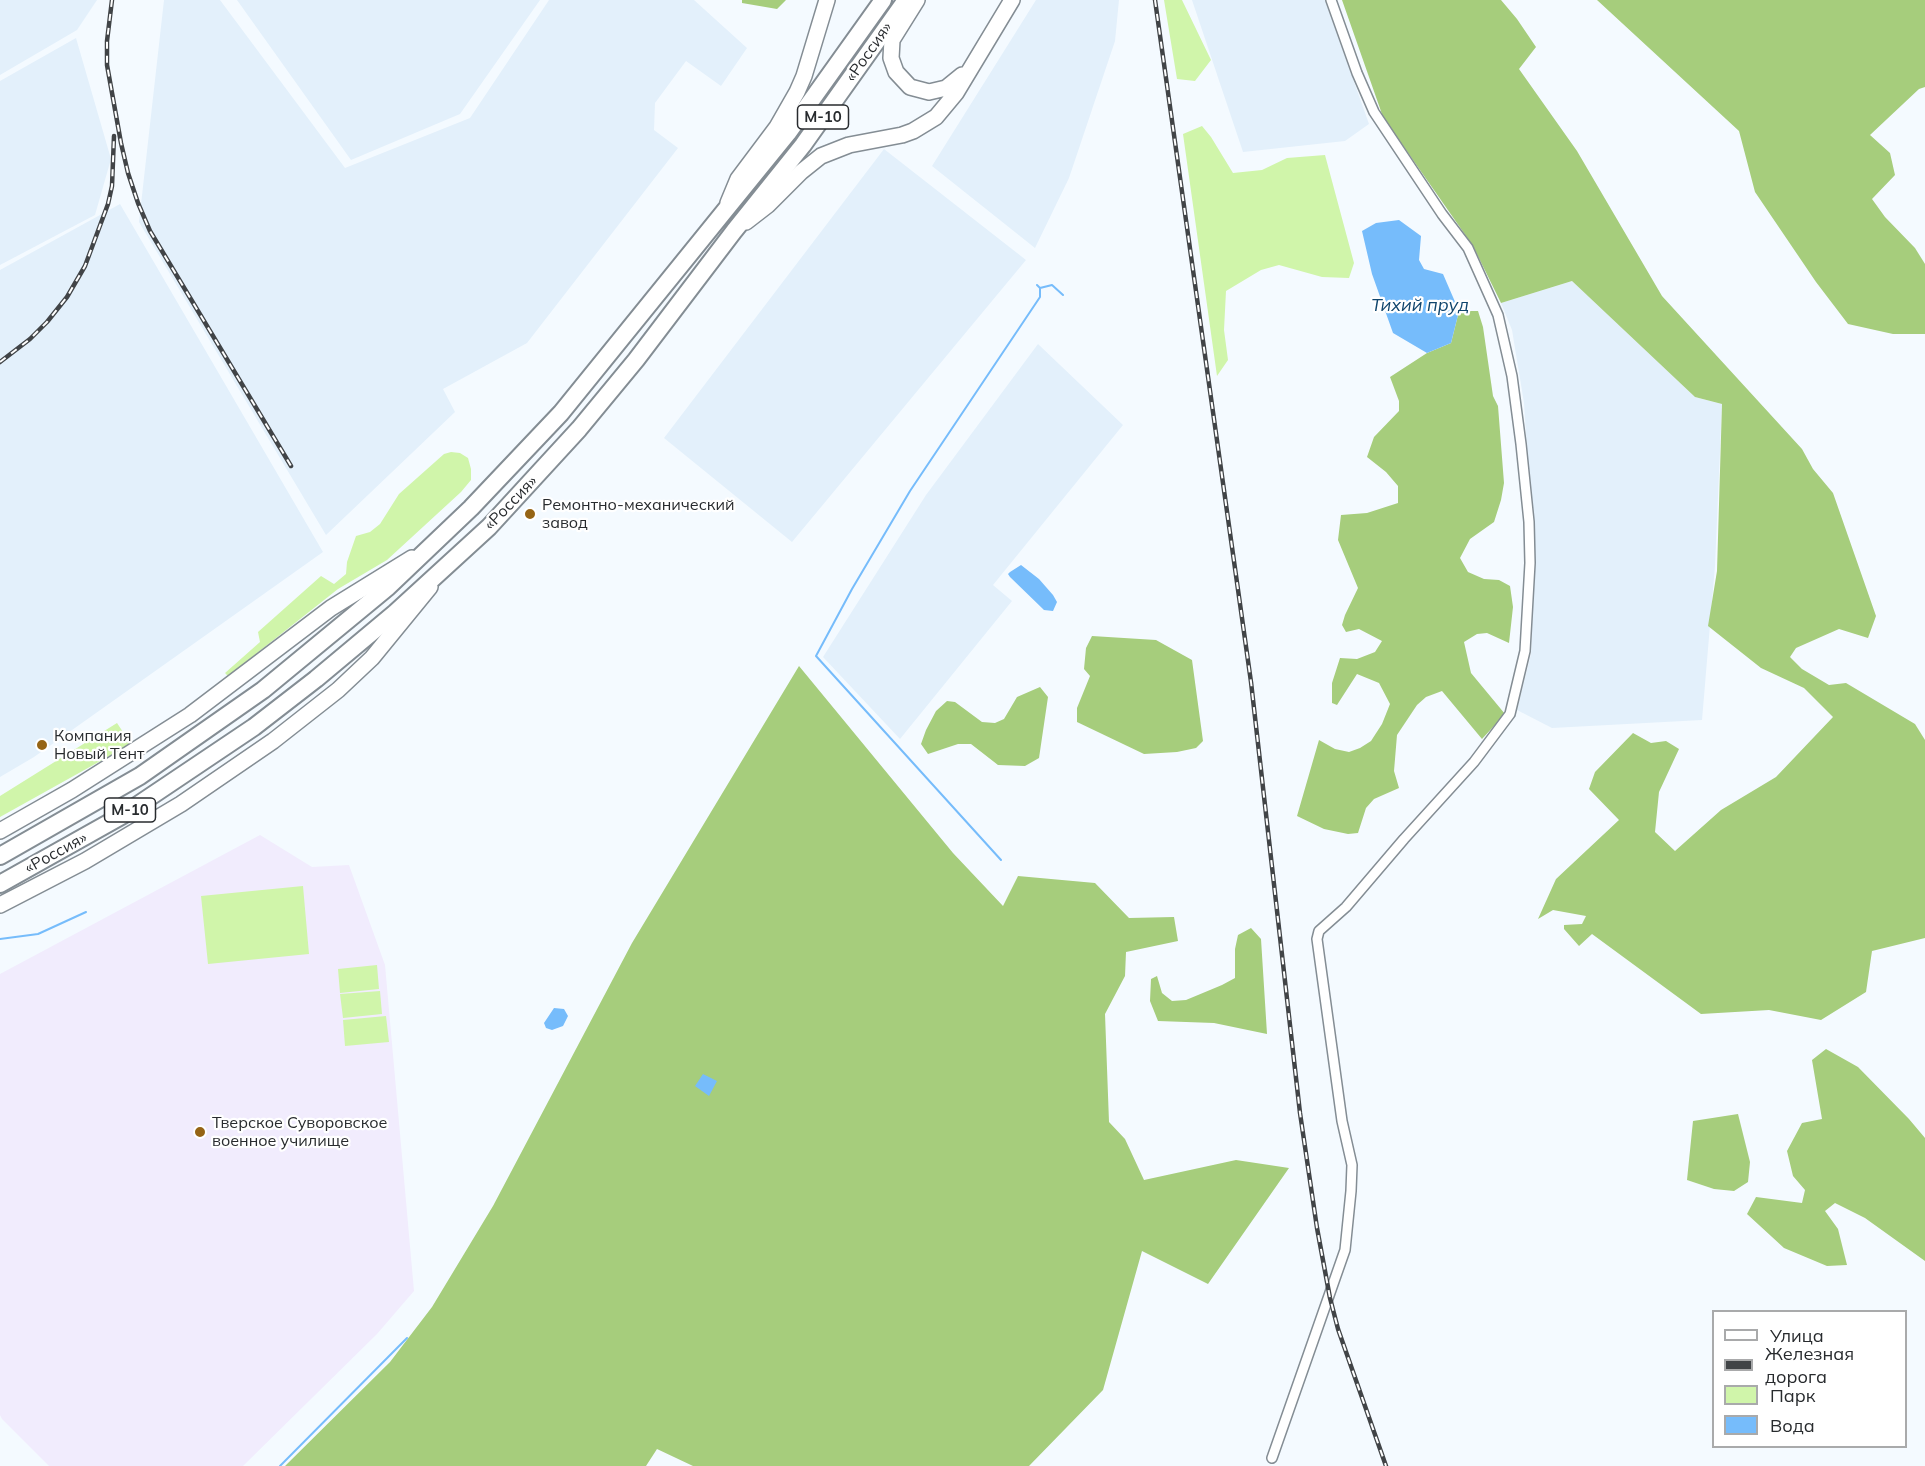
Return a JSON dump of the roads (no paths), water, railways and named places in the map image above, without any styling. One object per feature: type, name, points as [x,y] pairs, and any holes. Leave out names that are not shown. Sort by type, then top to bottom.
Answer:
[{"type":"highway","name":"«Россия»","points":[[0,856],[140,776],[240,707],[338,629],[428,549],[561,413],[788,133],[883,0]]},
{"type":"highway","name":"«Россия»","points":[[0,884],[123,815],[254,727],[316,680],[395,613],[489,527],[579,429],[636,360],[803,145],[906,0]]},
{"type":"main road","points":[[723,213],[738,179],[777,127],[797,92],[827,0]]},
{"type":"main road","points":[[917,0],[895,34],[891,50],[896,72],[903,81],[910,87],[923,91],[941,90],[956,81],[980,55]]},
{"type":"main road","points":[[734,231],[768,205],[820,156],[849,145],[902,135],[936,117],[948,105],[1012,0]]},
{"type":"main road","points":[[0,831],[72,790],[190,715],[331,608],[428,549]]},
{"type":"main road","points":[[0,905],[85,861],[181,804],[273,741],[320,705],[372,658],[414,609],[444,568]]},
{"type":"street","points":[[1272,1458],[1345,1250],[1351,1191],[1352,1165],[1342,1121],[1317,939],[1319,931],[1346,907],[1474,762],[1510,714],[1525,651],[1530,563],[1529,522],[1521,444],[1512,376],[1498,315],[1468,248],[1442,214],[1374,112],[1357,73],[1331,0]]},
{"type":"water","name":"Тихий пруд","points":[[1399,220],[1421,236],[1419,260],[1424,269],[1443,274],[1459,311],[1451,343],[1427,353],[1393,333],[1372,274],[1362,231],[1376,223]]},
{"type":"water","points":[[1021,565],[1039,579],[1053,595],[1057,602],[1053,611],[1044,610],[1010,577],[1008,574]]},
{"type":"water","points":[[554,1008],[564,1009],[568,1016],[563,1026],[552,1030],[546,1028],[544,1023]]},
{"type":"water","points":[[703,1074],[717,1081],[709,1096],[695,1086]]},
{"type":"waterway","points":[[1001,860],[816,656],[852,589],[910,491],[1040,297],[1040,288],[1037,285]]},
{"type":"waterway","points":[[1040,288],[1052,285],[1063,295]]},
{"type":"waterway","points":[[0,939],[38,934],[86,912]]},
{"type":"waterway","points":[[280,1466],[407,1338]]},
{"type":"railway","points":[[112,0],[107,41],[107,65],[121,143],[138,203],[150,231],[291,466]]},
{"type":"railway","points":[[1155,0],[1251,682],[1300,1113],[1317,1228],[1338,1329],[1386,1466]]},
{"type":"railway","points":[[0,362],[30,339],[47,322],[67,297],[85,266],[108,204],[112,186],[114,136]]},
{"type":"place","name":"Ремонтно-механический завод","points":[[530,514]]},
{"type":"place","name":"Компания Новый Тент","points":[[42,745]]},
{"type":"place","name":"Тверское Суворовское военное училище","points":[[200,1132]]}]
